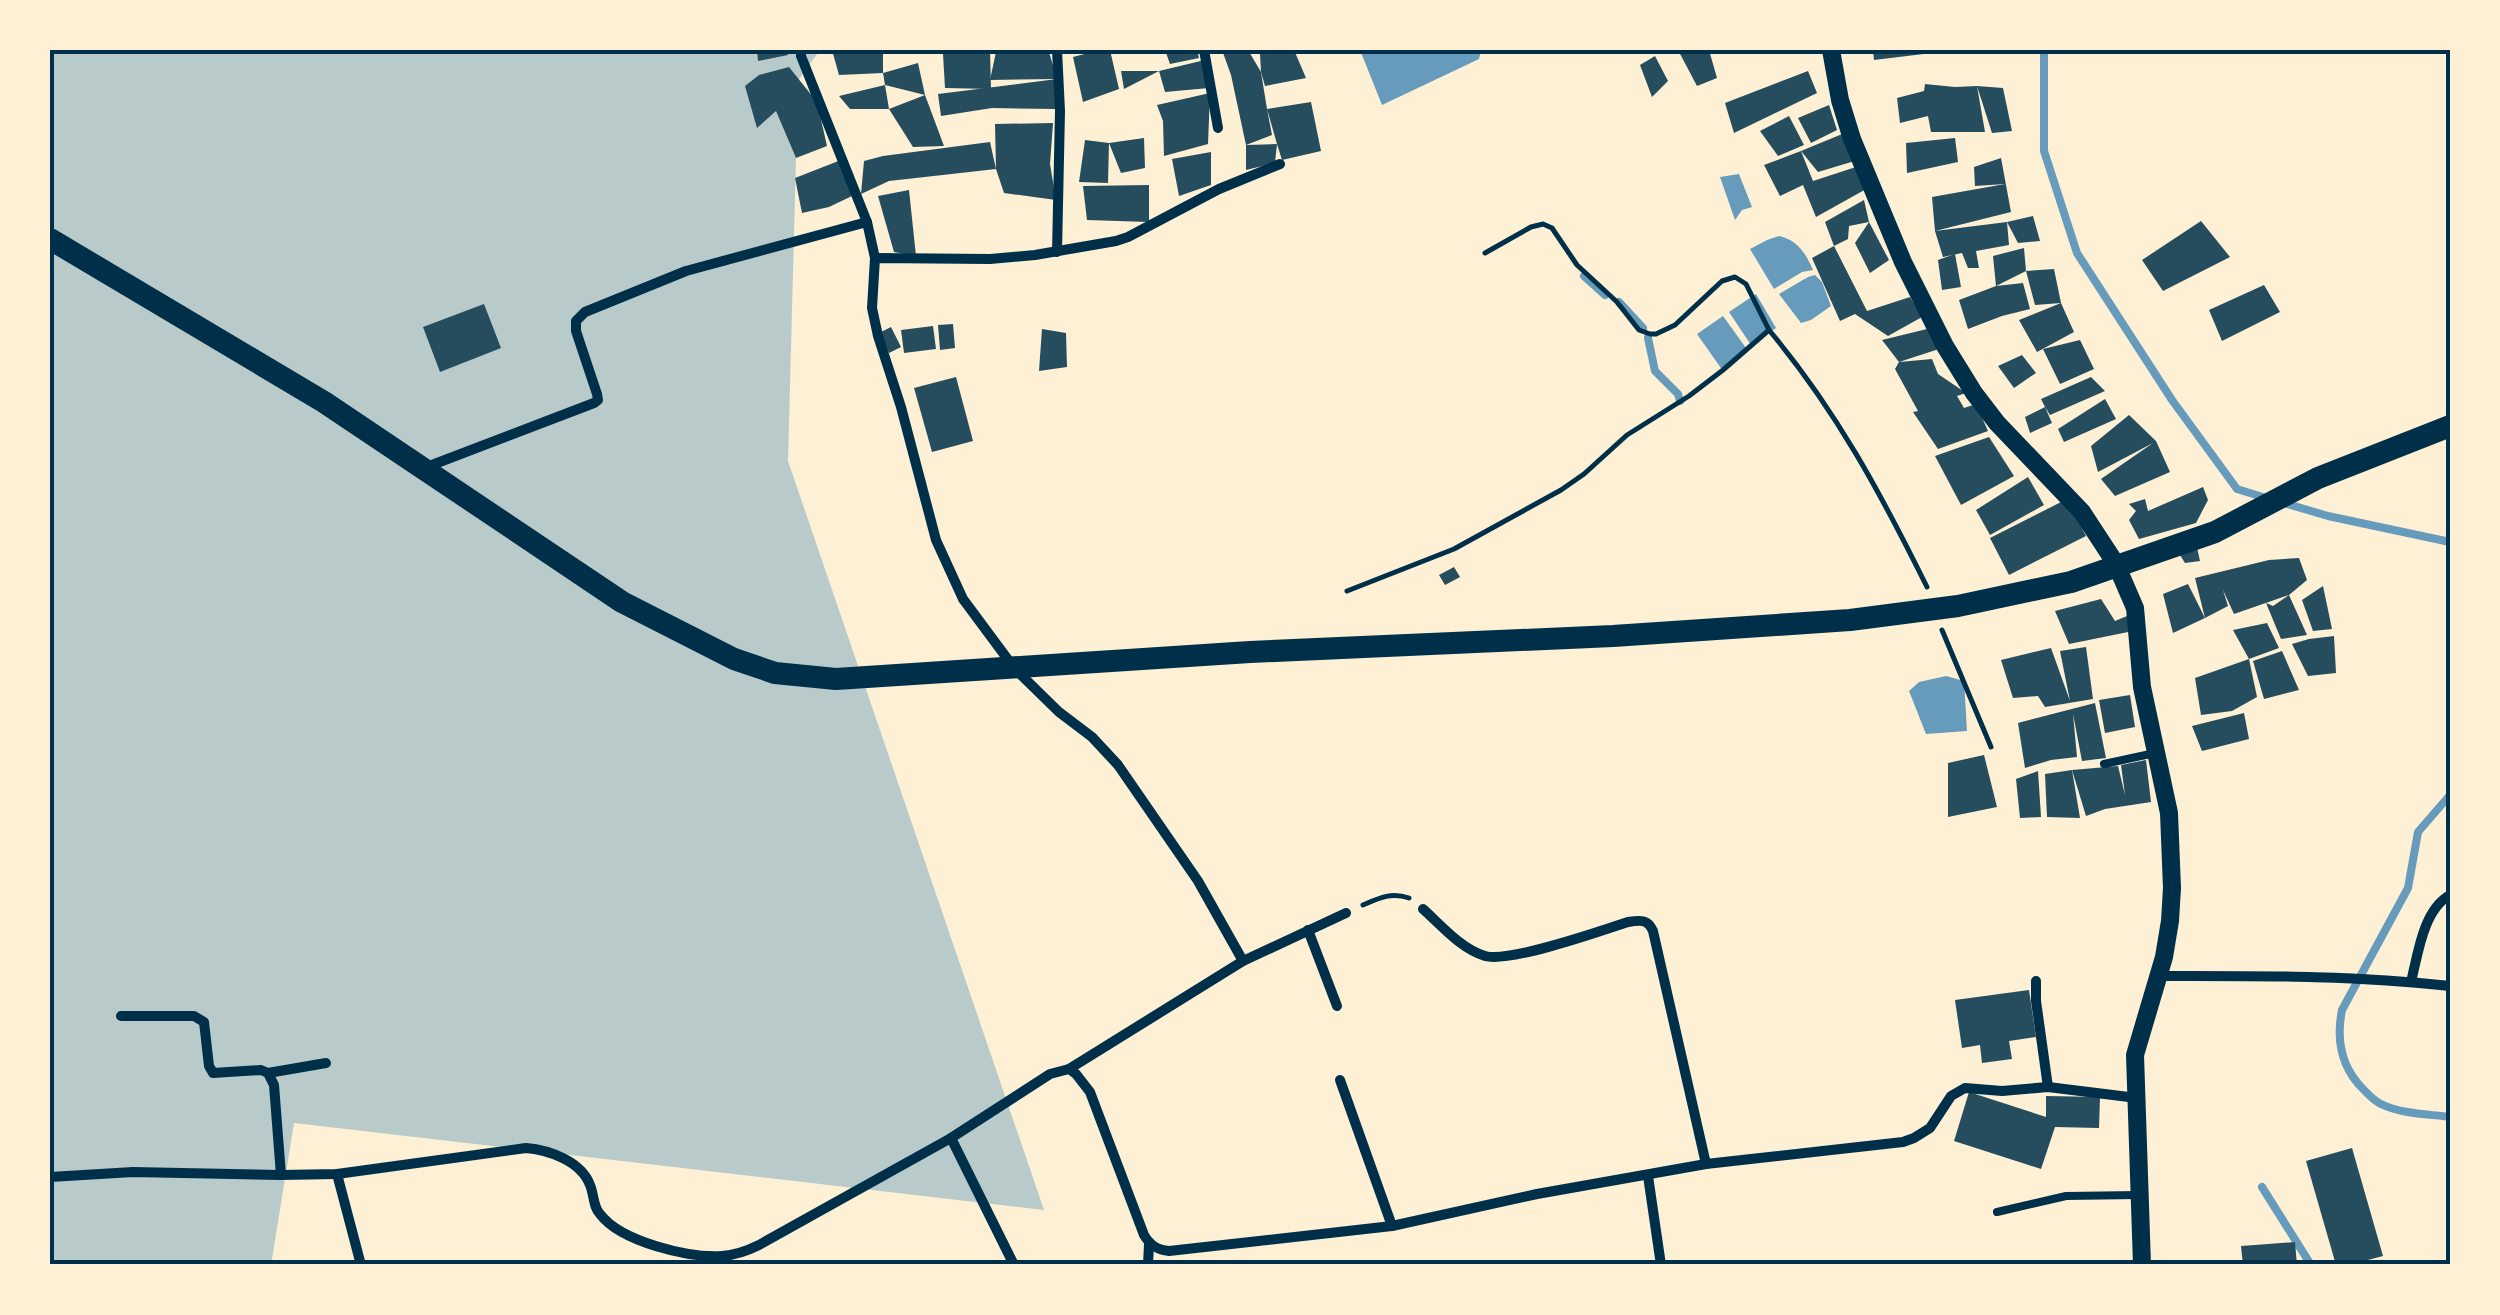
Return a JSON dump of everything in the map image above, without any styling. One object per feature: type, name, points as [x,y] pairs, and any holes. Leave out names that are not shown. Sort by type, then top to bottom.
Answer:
[{"type":"main road","points":[[50,238],[324,402],[622,602],[734,659],[775,674],[836,679],[1250,652],[1633,635],[1850,620],[1934,610],[2072,582],[2117,567],[2215,532],[2318,478],[2450,426]]},
{"type":"street","points":[[801,50],[867,222],[874,258],[874,321],[936,540],[963,599],[1014,669],[1118,765],[1198,882],[1243,961]]},
{"type":"street","points":[[1056,252],[1060,111],[1057,50]]},
{"type":"street","points":[[1204,50],[1218,128]]},
{"type":"street","points":[[1831,50],[1852,138],[1903,262],[1945,346],[1997,423],[2082,512],[2117,567],[2136,608],[2142,687],[2169,812],[2172,854],[2170,921],[2136,1054],[2142,1265]]},
{"type":"street","points":[[874,258],[990,259],[1056,252],[1128,237],[1218,189],[1280,164]]},
{"type":"street","points":[[423,468],[598,400],[576,331],[576,320],[585,312],[686,271],[867,222]]},
{"type":"street","points":[[2410,982],[2426,925],[2438,904],[2450,895]]},
{"type":"street","points":[[1423,909],[1466,948],[1496,958],[1628,922],[1648,922],[1706,1164]]},
{"type":"street","points":[[50,1177],[133,1172],[338,1174],[526,1148],[560,1155],[589,1180],[598,1213],[632,1237],[703,1256],[742,1253],[952,1138],[1050,1074],[1069,1069],[1243,961],[1346,913]]},
{"type":"street","points":[[1308,930],[1336,1006]]},
{"type":"street","points":[[2158,976],[2302,976],[2450,986]]},
{"type":"street","points":[[2036,981],[2048,1087]]},
{"type":"street","points":[[121,1016],[194,1016],[204,1022],[209,1066],[214,1073],[268,1073],[326,1063]]},
{"type":"street","points":[[1069,1069],[1090,1092],[1149,1244],[1148,1265]]},
{"type":"street","points":[[268,1073],[274,1085],[280,1175]]},
{"type":"street","points":[[1340,1080],[1392,1226]]},
{"type":"street","points":[[1149,1244],[1169,1251],[1392,1226],[1536,1194],[1706,1164],[1903,1142],[1930,1128],[1951,1096],[1965,1088],[2002,1091],[2048,1087],[2137,1098]]},
{"type":"street","points":[[952,1138],[1014,1265]]},
{"type":"street","points":[[338,1174],[361,1265]]},
{"type":"street","points":[[1648,1176],[1661,1265]]},
{"type":"lane","points":[[2104,764],[2155,753]]},
{"type":"lane","points":[[1997,1212],[2066,1196],[2138,1195]]},
{"type":"path","points":[[1485,254],[1531,227],[1543,224],[1552,228],[1577,265],[1616,302],[1638,330],[1650,334],[1675,324],[1722,281],[1735,277],[1746,284],[1769,330],[1842,429],[1877,487],[1928,590],[1990,747]]},
{"type":"path","points":[[1347,591],[1454,549],[1561,490],[1627,435],[1689,396],[1769,330]]},
{"type":"path","points":[[1346,913],[1393,894],[1414,900],[1423,909]]},
{"type":"shaded area","points":[[50,50],[820,50],[776,111],[796,158],[788,461],[1044,1210],[294,1123],[271,1265],[50,1265]]},
{"type":"water","points":[[1360,50],[1481,50],[1479,59],[1382,105]]},
{"type":"water","points":[[1739,174],[1752,207],[1742,210],[1735,220],[1720,177]]},
{"type":"water","points":[[1779,236],[1800,248],[1813,270],[1802,272],[1774,289],[1750,249]]},
{"type":"water","points":[[1815,275],[1822,282],[1831,306],[1801,323],[1779,294]]},
{"type":"water","points":[[1756,294],[1776,328],[1751,345],[1729,312]]},
{"type":"water","points":[[1723,316],[1746,348],[1723,371],[1697,334]]},
{"type":"water","points":[[1946,676],[1964,681],[1967,731],[1926,734],[1909,691],[1919,682]]},
{"type":"building","points":[[757,50],[787,50],[788,55],[758,61]]},
{"type":"building","points":[[832,50],[883,50],[883,73],[839,75]]},
{"type":"building","points":[[990,50],[991,89],[945,88],[943,54]]},
{"type":"building","points":[[1110,50],[1119,89],[1083,102],[1073,57]]},
{"type":"building","points":[[1165,50],[1197,50],[1199,58],[1170,64]]},
{"type":"building","points":[[1222,50],[1248,50],[1261,72],[1272,135],[1246,145]]},
{"type":"building","points":[[1294,50],[1306,78],[1265,86],[1260,54]]},
{"type":"building","points":[[1678,50],[1709,50],[1717,78],[1697,86]]},
{"type":"building","points":[[1873,50],[1939,50],[1940,52],[1874,60]]},
{"type":"building","points":[[996,52],[1049,52],[1057,79],[990,80]]},
{"type":"building","points":[[1655,56],[1668,81],[1652,97],[1640,65]]},
{"type":"building","points":[[1205,60],[1209,88],[1165,92],[1159,71]]},
{"type":"building","points":[[918,63],[925,95],[885,85],[883,73]]},
{"type":"building","points":[[789,67],[817,102],[827,146],[796,158],[776,111],[757,128],[745,86],[759,75]]},
{"type":"building","points":[[1121,71],[1159,71],[1124,89]]},
{"type":"building","points":[[1808,71],[1817,93],[1734,133],[1725,103]]},
{"type":"building","points":[[1057,79],[1055,109],[992,108],[941,116],[938,94]]},
{"type":"building","points":[[1925,84],[1977,86],[1985,132],[1931,132],[1928,116],[1900,123],[1897,98],[1924,91]]},
{"type":"building","points":[[885,85],[889,109],[850,109],[839,96]]},
{"type":"building","points":[[1977,86],[2003,88],[2012,131],[1992,133]]},
{"type":"building","points":[[1210,93],[1208,144],[1164,156],[1163,121],[1157,105]]},
{"type":"building","points":[[925,95],[944,146],[913,147],[889,109]]},
{"type":"building","points":[[1311,102],[1321,151],[1282,160],[1267,109]]},
{"type":"building","points":[[1829,105],[1837,130],[1811,143],[1798,118]]},
{"type":"building","points":[[1789,116],[1804,145],[1778,156],[1760,131]]},
{"type":"building","points":[[1053,123],[1050,164],[1056,200],[1004,193],[996,169],[995,124]]},
{"type":"building","points":[[1847,132],[1858,160],[1818,172],[1801,151]]},
{"type":"building","points":[[1144,138],[1145,168],[1121,173],[1109,143]]},
{"type":"building","points":[[1955,138],[1958,162],[1907,173],[1906,143]]},
{"type":"building","points":[[1085,140],[1109,143],[1108,183],[1079,182]]},
{"type":"building","points":[[990,142],[996,169],[889,181],[861,194],[864,161],[883,156]]},
{"type":"building","points":[[1277,144],[1275,163],[1246,170],[1246,145]]},
{"type":"building","points":[[1801,151],[1813,181],[1859,166],[1868,188],[1816,217],[1803,185],[1780,196],[1764,165]]},
{"type":"building","points":[[1211,152],[1211,185],[1179,196],[1172,159]]},
{"type":"building","points":[[2001,158],[2011,212],[1935,231],[1932,197],[2005,184],[1975,186],[1974,167]]},
{"type":"building","points":[[841,160],[852,196],[829,207],[802,213],[795,178]]},
{"type":"building","points":[[1149,185],[1149,222],[1087,220],[1083,186]]},
{"type":"building","points":[[909,190],[916,256],[894,252],[878,196]]},
{"type":"building","points":[[1864,200],[1869,222],[1849,226],[1848,239],[1834,246],[1825,222]]},
{"type":"building","points":[[2033,216],[2040,241],[2018,243],[2007,222]]},
{"type":"building","points":[[2201,221],[2230,257],[2163,291],[2142,260]]},
{"type":"building","points":[[1869,222],[1889,260],[1870,273],[1855,243]]},
{"type":"building","points":[[2007,222],[2009,245],[1976,251],[1979,268],[1968,268],[1962,253],[1943,257],[1935,231]]},
{"type":"building","points":[[1834,246],[1867,311],[1910,297],[1922,317],[1888,336],[1855,314],[1840,321],[1812,258]]},
{"type":"building","points":[[2024,248],[2026,271],[1996,286],[1993,256]]},
{"type":"building","points":[[1955,254],[1961,287],[1942,290],[1938,260]]},
{"type":"building","points":[[2054,269],[2061,303],[2035,305],[2026,271]]},
{"type":"building","points":[[2023,283],[2030,309],[1968,329],[1959,300],[1996,286]]},
{"type":"building","points":[[2264,285],[2280,312],[2222,341],[2209,310]]},
{"type":"building","points":[[2061,303],[2074,332],[2037,352],[2019,320]]},
{"type":"building","points":[[484,304],[501,348],[440,372],[423,327]]},
{"type":"building","points":[[953,324],[955,348],[940,350],[938,325]]},
{"type":"building","points":[[933,326],[936,349],[904,353],[901,330]]},
{"type":"building","points":[[891,327],[901,347],[889,353],[879,333]]},
{"type":"building","points":[[1931,328],[1942,348],[1899,362],[1882,340]]},
{"type":"building","points":[[1042,329],[1066,333],[1067,367],[1039,371]]},
{"type":"building","points":[[2080,340],[2094,369],[2060,384],[2043,349]]},
{"type":"building","points":[[2022,355],[2036,373],[2014,388],[1998,366]]},
{"type":"building","points":[[1932,359],[1938,374],[1966,393],[1957,396],[1964,408],[1976,404],[1988,431],[1938,449],[1913,412],[1918,411],[1895,369],[1899,362]]},
{"type":"building","points":[[956,377],[973,441],[932,452],[914,388]]},
{"type":"building","points":[[2091,377],[2105,391],[2050,415],[2041,399]]},
{"type":"building","points":[[2105,399],[2116,419],[2064,442],[2058,429]]},
{"type":"building","points":[[2045,407],[2052,423],[2030,433],[2025,417]]},
{"type":"building","points":[[2129,415],[2156,441],[2170,472],[2115,496],[2101,479],[2153,443],[2098,472],[2091,446]]},
{"type":"building","points":[[1989,437],[2014,476],[1961,505],[1935,456]]},
{"type":"building","points":[[2028,477],[2044,505],[1990,535],[1976,510]]},
{"type":"building","points":[[2203,487],[2208,500],[2196,523],[2139,539],[2129,520],[2136,511],[2129,504],[2145,499],[2148,511]]},
{"type":"building","points":[[2067,499],[2086,536],[2009,575],[1990,538]]},
{"type":"building","points":[[2196,543],[2200,561],[2185,563],[2180,555]]},
{"type":"building","points":[[2299,558],[2307,580],[2289,595],[2234,614],[2223,590],[2228,606],[2205,618],[2195,578],[2269,560]]},
{"type":"building","points":[[1454,567],[1460,577],[1445,585],[1439,575]]},
{"type":"building","points":[[2188,584],[2205,618],[2173,633],[2163,594]]},
{"type":"building","points":[[2323,586],[2332,629],[2313,631],[2302,600]]},
{"type":"building","points":[[2289,595],[2307,635],[2281,639],[2266,603],[2273,606]]},
{"type":"building","points":[[2101,599],[2115,621],[2127,616],[2138,630],[2069,644],[2055,611]]},
{"type":"building","points":[[2267,623],[2279,648],[2249,659],[2233,630]]},
{"type":"building","points":[[2334,636],[2336,673],[2308,676],[2292,644]]},
{"type":"building","points":[[2086,647],[2093,699],[2045,707],[2038,696],[2013,698],[2001,660],[2051,648],[2070,701],[2060,651]]},
{"type":"building","points":[[2282,651],[2299,690],[2264,699],[2253,661]]},
{"type":"building","points":[[2249,659],[2257,697],[2232,711],[2201,715],[2195,678]]},
{"type":"building","points":[[2130,695],[2135,727],[2105,733],[2099,700]]},
{"type":"building","points":[[2095,703],[2106,758],[2082,761],[2073,714],[2077,757],[2025,768],[2018,723]]},
{"type":"building","points":[[2244,713],[2249,739],[2202,751],[2192,726]]},
{"type":"building","points":[[1984,755],[1997,807],[1948,817],[1948,763]]},
{"type":"building","points":[[2146,760],[2151,802],[2086,816],[2072,770],[2118,766],[2125,795],[2121,765]]},
{"type":"building","points":[[2072,770],[2080,818],[2047,817],[2045,774]]},
{"type":"building","points":[[2038,771],[2041,817],[2020,818],[2016,779]]},
{"type":"building","points":[[2029,990],[2036,1037],[2009,1041],[2012,1059],[1982,1063],[1980,1045],[1962,1048],[1955,1000]]},
{"type":"building","points":[[1969,1092],[2046,1117],[2046,1096],[2100,1097],[2099,1128],[2055,1127],[2041,1169],[1954,1141]]},
{"type":"building","points":[[2352,1148],[2383,1256],[2336,1265],[2306,1161]]},
{"type":"building","points":[[2295,1242],[2297,1265],[2243,1265],[2241,1246]]},
{"type":"waterway","points":[[2044,50],[2044,151],[2077,253],[2172,400],[2237,489],[2266,498]]},
{"type":"waterway","points":[[1584,276],[1605,295]]},
{"type":"waterway","points":[[1619,302],[1643,328]]},
{"type":"waterway","points":[[1648,338],[1655,371],[1680,401]]},
{"type":"waterway","points":[[2284,503],[2450,542]]},
{"type":"waterway","points":[[2450,795],[2418,832],[2408,888],[2342,1010],[2340,1032],[2350,1072],[2374,1100],[2397,1110],[2450,1117]]},
{"type":"waterway","points":[[2262,1187],[2311,1265]]}]
